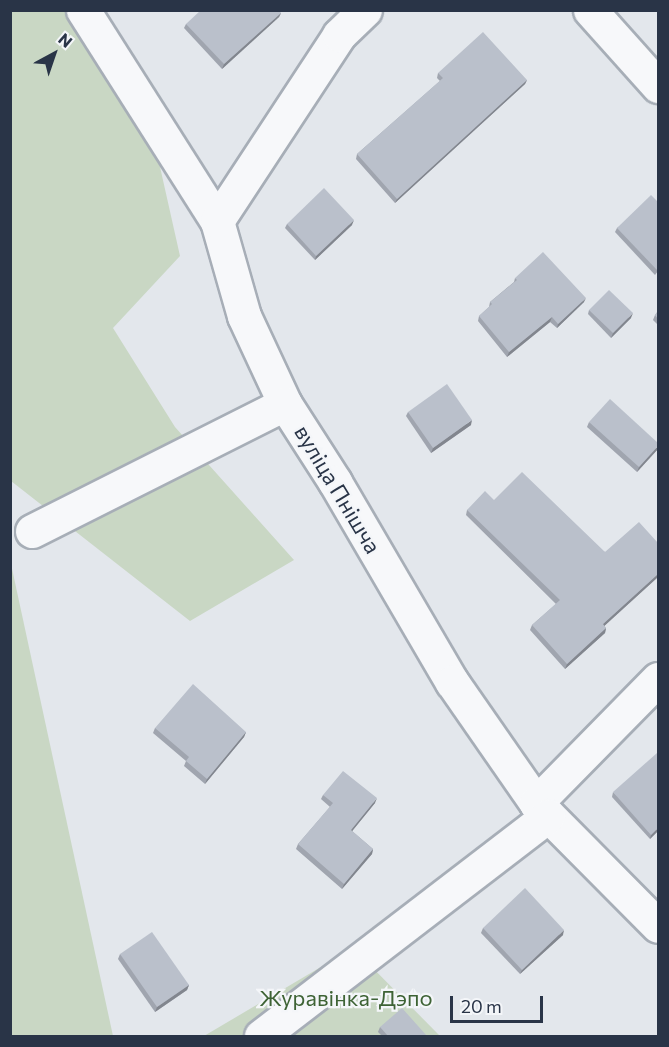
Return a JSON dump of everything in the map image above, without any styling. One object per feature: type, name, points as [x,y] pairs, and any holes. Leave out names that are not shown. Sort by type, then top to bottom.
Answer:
[{"type":"street","name":"вуліца Пнішча","points":[[83,10],[217,221],[244,316],[285,404],[335,482],[452,682],[542,809],[658,926]]},
{"type":"street","points":[[217,221],[339,35],[364,10]]},
{"type":"street","points":[[590,10],[658,86]]},
{"type":"street","points":[[32,531],[285,404]]},
{"type":"street","points":[[261,1036],[542,809],[658,678]]},
{"type":"green space","points":[[10,11],[74,11],[156,149],[180,256],[113,328],[175,427],[294,560],[190,621],[11,481]]},
{"type":"green space","points":[[11,564],[113,1036],[11,1036]]},
{"type":"green space","name":"Журавінка-Дэпо","points":[[353,948],[440,1036],[204,1036]]},
{"type":"building","points":[[201,10],[279,10],[281,13],[224,64],[186,24]]},
{"type":"building","points":[[483,32],[527,80],[397,199],[357,154],[443,78],[438,73]]},
{"type":"building","points":[[324,188],[354,220],[316,256],[287,224]]},
{"type":"building","points":[[651,195],[658,202],[657,270],[617,228]]},
{"type":"building","points":[[543,252],[586,298],[558,324],[552,317],[509,352],[479,316],[492,304],[490,302],[517,280],[515,278]]},
{"type":"building","points":[[609,290],[633,313],[613,333],[589,310]]},
{"type":"building","points":[[447,384],[472,420],[433,448],[408,412]]},
{"type":"building","points":[[610,399],[658,443],[658,446],[639,467],[589,422]]},
{"type":"building","points":[[522,472],[605,552],[639,522],[658,543],[658,574],[603,624],[606,628],[567,664],[532,625],[560,600],[467,510],[485,491],[494,500]]},
{"type":"building","points":[[193,684],[246,732],[207,779],[186,761],[189,757],[155,728]]},
{"type":"building","points":[[657,753],[658,828],[651,835],[613,792]]},
{"type":"building","points":[[343,771],[377,798],[351,830],[373,849],[344,884],[298,844],[333,803],[323,795]]},
{"type":"building","points":[[525,888],[564,930],[522,970],[483,928]]},
{"type":"building","points":[[152,932],[189,985],[157,1007],[120,954]]},
{"type":"building","points":[[402,1008],[427,1036],[388,1036],[380,1027]]}]
